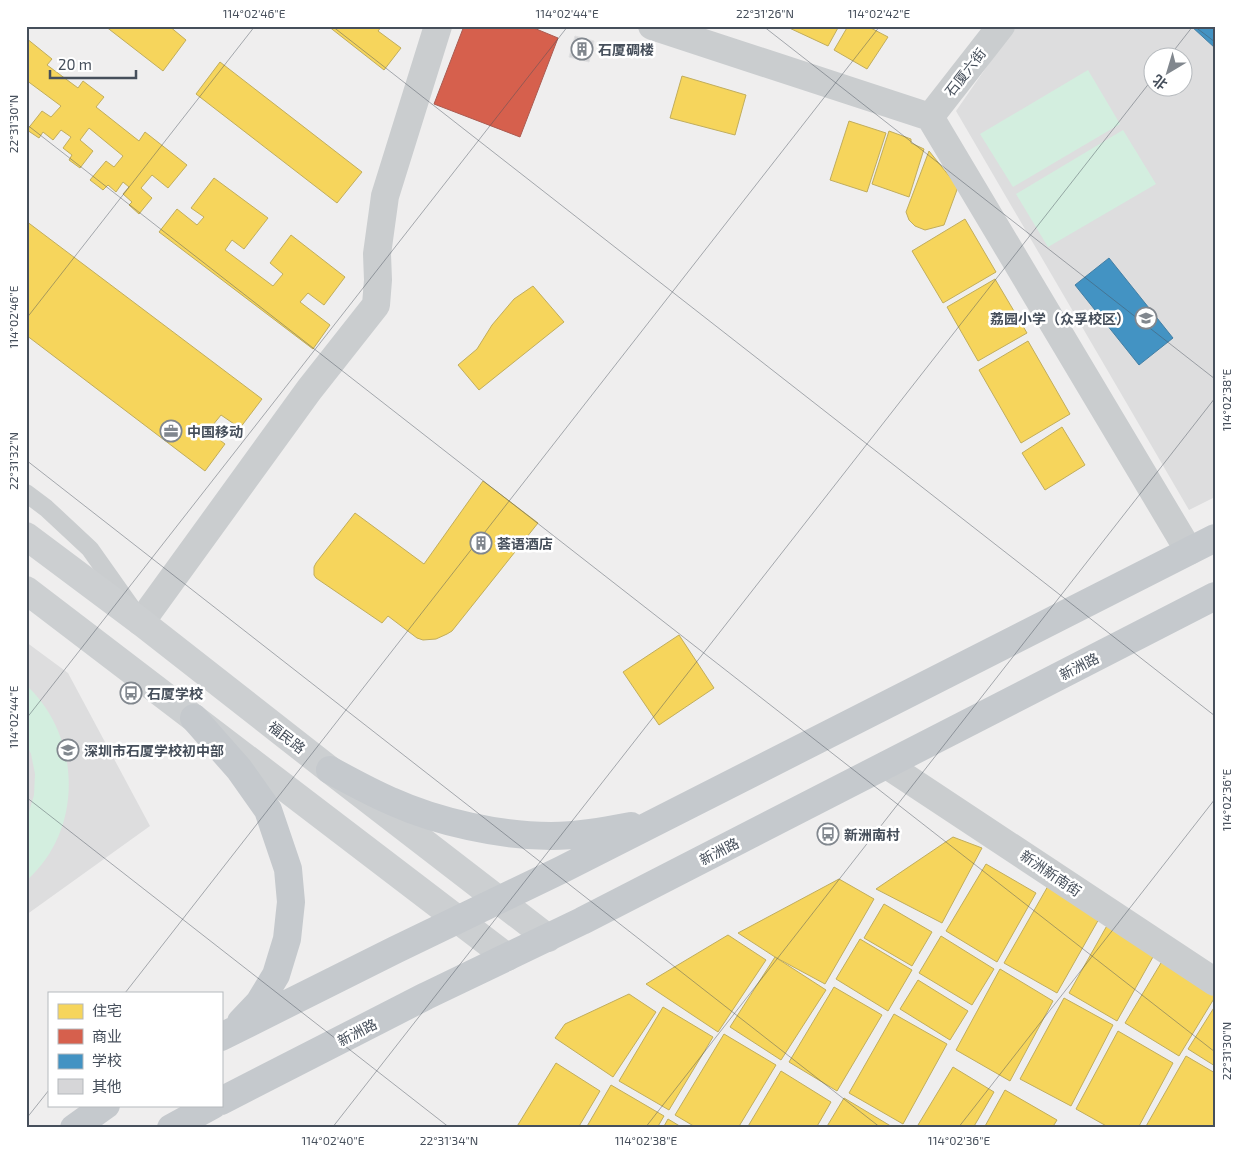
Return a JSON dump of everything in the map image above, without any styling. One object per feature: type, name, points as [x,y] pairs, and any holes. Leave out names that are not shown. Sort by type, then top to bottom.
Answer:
[{"type":"main road","name":"福民路","points":[[26,536],[141,622],[548,938]]},
{"type":"main road","points":[[227,1034],[499,900],[1215,538]]},
{"type":"main road","points":[[26,590],[507,957]]},
{"type":"main road","name":"新洲路","points":[[222,1100],[426,996],[548,938],[1215,596]]},
{"type":"main road","points":[[194,718],[239,769],[268,810],[288,869],[291,902],[287,939],[276,975],[258,1004],[227,1034]]},
{"type":"main road","points":[[330,770],[392,802],[446,820],[503,833],[551,836],[599,832],[654,822]]},
{"type":"main road","points":[[75,1127],[105,1106]]},
{"type":"main road","points":[[171,1128],[211,1106]]},
{"type":"street","points":[[141,622],[309,390],[376,304],[378,280],[377,254],[385,196],[438,26]]},
{"type":"street","points":[[652,26],[930,117],[1189,551]]},
{"type":"street","name":"石厦六街","points":[[930,117],[1001,26]]},
{"type":"street","name":"新洲新南街","points":[[887,764],[1215,982]]},
{"type":"lane","points":[[26,493],[46,508],[90,549],[141,622]]},
{"type":"shaded area","name":"荔园小学（众孚校区）","points":[[1015,26],[1215,26],[1215,497],[1189,510],[956,111]]},
{"type":"shaded area","name":"深圳市石厦学校初中部","points":[[26,642],[68,673],[150,826],[26,915]]},
{"type":"green space","points":[[1088,70],[1120,124],[1013,187],[980,134]]},
{"type":"green space","points":[[1123,130],[1156,184],[1048,247],[1016,194]]},
{"type":"green space","points":[[26,685],[44,706],[58,730],[66,756],[69,783],[66,810],[59,836],[45,860],[26,881],[26,822],[34,795],[35,774],[31,754],[26,743]]},
{"type":"building: 住宅","points":[[105,26],[169,26],[186,40],[163,71]]},
{"type":"building: 住宅","points":[[328,26],[382,26],[378,31],[401,48],[384,70]]},
{"type":"building: 住宅","points":[[785,26],[839,26],[828,46]]},
{"type":"building: 住宅","points":[[848,26],[867,26],[888,37],[867,69],[834,50]]},
{"type":"building: 住宅","points":[[26,38],[52,59],[47,65],[78,88],[83,81],[104,97],[96,107],[139,141],[145,132],[187,165],[168,188],[152,175],[141,188],[152,198],[139,214],[129,205],[132,202],[123,194],[129,187],[123,182],[116,192],[108,185],[103,190],[90,180],[106,161],[114,167],[123,156],[89,128],[80,140],[93,151],[80,168],[69,160],[72,155],[63,148],[71,137],[61,130],[53,140],[43,132],[39,138],[27,130],[42,111],[51,117],[61,106],[26,80]]},
{"type":"building: 住宅","points":[[220,62],[362,172],[337,203],[196,94]]},
{"type":"building: 住宅","points":[[682,76],[746,95],[735,135],[670,118]]},
{"type":"building: 住宅","points":[[849,121],[886,133],[867,192],[830,180]]},
{"type":"building: 住宅","points":[[889,131],[911,139],[911,143],[924,149],[909,197],[872,184]]},
{"type":"building: 住宅","points":[[929,151],[958,187],[944,225],[925,230],[915,226],[909,220],[906,212]]},
{"type":"building: 住宅","points":[[214,178],[268,218],[244,249],[232,240],[225,250],[273,286],[283,274],[270,263],[291,235],[345,277],[324,305],[308,293],[300,302],[330,325],[313,349],[159,232],[177,209],[197,225],[204,217],[191,208]]},
{"type":"building: 住宅","points":[[965,219],[996,272],[943,303],[912,251]]},
{"type":"building: 住宅","points":[[26,221],[262,399],[240,428],[221,415],[208,431],[225,444],[205,471],[26,335]]},
{"type":"building: 住宅","points":[[995,279],[1027,333],[978,361],[947,307]]},
{"type":"building: 住宅","points":[[533,286],[564,322],[479,390],[458,365],[477,349],[492,325],[514,299]]},
{"type":"building: 住宅","points":[[1028,341],[1070,414],[1021,443],[979,370]]},
{"type":"building: 住宅","points":[[1062,427],[1085,465],[1045,490],[1022,453]]},
{"type":"building: 住宅","name":"荟语酒店","points":[[483,481],[538,523],[452,631],[447,634],[436,639],[423,640],[417,638],[388,616],[382,623],[314,575],[316,563],[355,513],[424,564]]},
{"type":"building: 住宅","points":[[679,635],[714,688],[659,725],[623,672]]},
{"type":"building: 住宅","points":[[953,837],[982,848],[942,923],[876,889]]},
{"type":"building: 住宅","points":[[986,864],[1036,893],[997,962],[946,931]]},
{"type":"building: 住宅","points":[[839,879],[874,899],[825,984],[775,957],[738,933]]},
{"type":"building: 住宅","points":[[1048,886],[1100,917],[1057,993],[1004,963]]},
{"type":"building: 住宅","points":[[884,904],[932,932],[912,966],[864,938]]},
{"type":"building: 住宅","points":[[1109,922],[1158,948],[1117,1021],[1069,993]]},
{"type":"building: 住宅","points":[[728,935],[766,960],[718,1032],[646,984]]},
{"type":"building: 住宅","points":[[941,936],[994,969],[972,1005],[919,973]]},
{"type":"building: 住宅","points":[[860,939],[912,970],[888,1011],[836,979]]},
{"type":"building: 住宅","points":[[775,957],[826,990],[781,1060],[730,1027]]},
{"type":"building: 住宅","points":[[1164,958],[1215,989],[1215,997],[1179,1056],[1125,1023]]},
{"type":"building: 住宅","points":[[1000,969],[1053,1001],[1010,1081],[956,1050]]},
{"type":"building: 住宅","points":[[918,980],[968,1011],[950,1040],[900,1009]]},
{"type":"building: 住宅","points":[[834,987],[882,1015],[837,1091],[789,1062]]},
{"type":"building: 住宅","points":[[629,994],[656,1012],[613,1077],[555,1038],[565,1024]]},
{"type":"building: 住宅","points":[[1064,998],[1113,1025],[1071,1106],[1020,1079]]},
{"type":"building: 住宅","points":[[1215,1006],[1215,1066],[1188,1049]]},
{"type":"building: 住宅","points":[[663,1007],[713,1037],[669,1110],[619,1081]]},
{"type":"building: 住宅","points":[[894,1014],[947,1044],[903,1124],[849,1093]]},
{"type":"building: 住宅","points":[[1118,1031],[1173,1063],[1138,1128],[1110,1128],[1076,1109]]},
{"type":"building: 住宅","points":[[724,1034],[776,1065],[738,1128],[697,1128],[675,1115]]},
{"type":"building: 住宅","points":[[1186,1056],[1215,1073],[1215,1128],[1145,1128]]},
{"type":"building: 住宅","points":[[556,1063],[600,1091],[578,1128],[516,1128]]},
{"type":"building: 住宅","points":[[953,1067],[994,1092],[973,1128],[922,1128],[918,1125]]},
{"type":"building: 住宅","points":[[781,1071],[831,1102],[816,1128],[747,1128]]},
{"type":"building: 住宅","points":[[611,1085],[664,1116],[657,1128],[586,1128]]},
{"type":"building: 住宅","points":[[1005,1090],[1057,1120],[1052,1128],[984,1128]]},
{"type":"building: 住宅","points":[[844,1098],[894,1128],[826,1128]]},
{"type":"building: 住宅","points":[[668,1119],[683,1128],[663,1128]]},
{"type":"building: 商业","points":[[464,26],[529,26],[558,38],[520,137],[434,104]]},
{"type":"building: 学校","points":[[1191,26],[1215,26],[1215,48]]},
{"type":"building: 学校","points":[[1109,258],[1173,338],[1139,365],[1075,285]]},
{"type":"building: 其他","name":"石厦碉楼","points":[[575,36],[594,41],[589,62],[569,57]]},
{"type":"place","name":"石厦碉楼","points":[[582,49]]},
{"type":"place","name":"荔园小学（众孚校区）","points":[[1146,318]]},
{"type":"place","name":"中国移动","points":[[171,431]]},
{"type":"place","name":"荟语酒店","points":[[481,543]]},
{"type":"place","name":"石厦学校","points":[[131,693]]},
{"type":"place","name":"深圳市石厦学校初中部","points":[[68,750]]},
{"type":"place","name":"新洲南村","points":[[828,834]]}]
